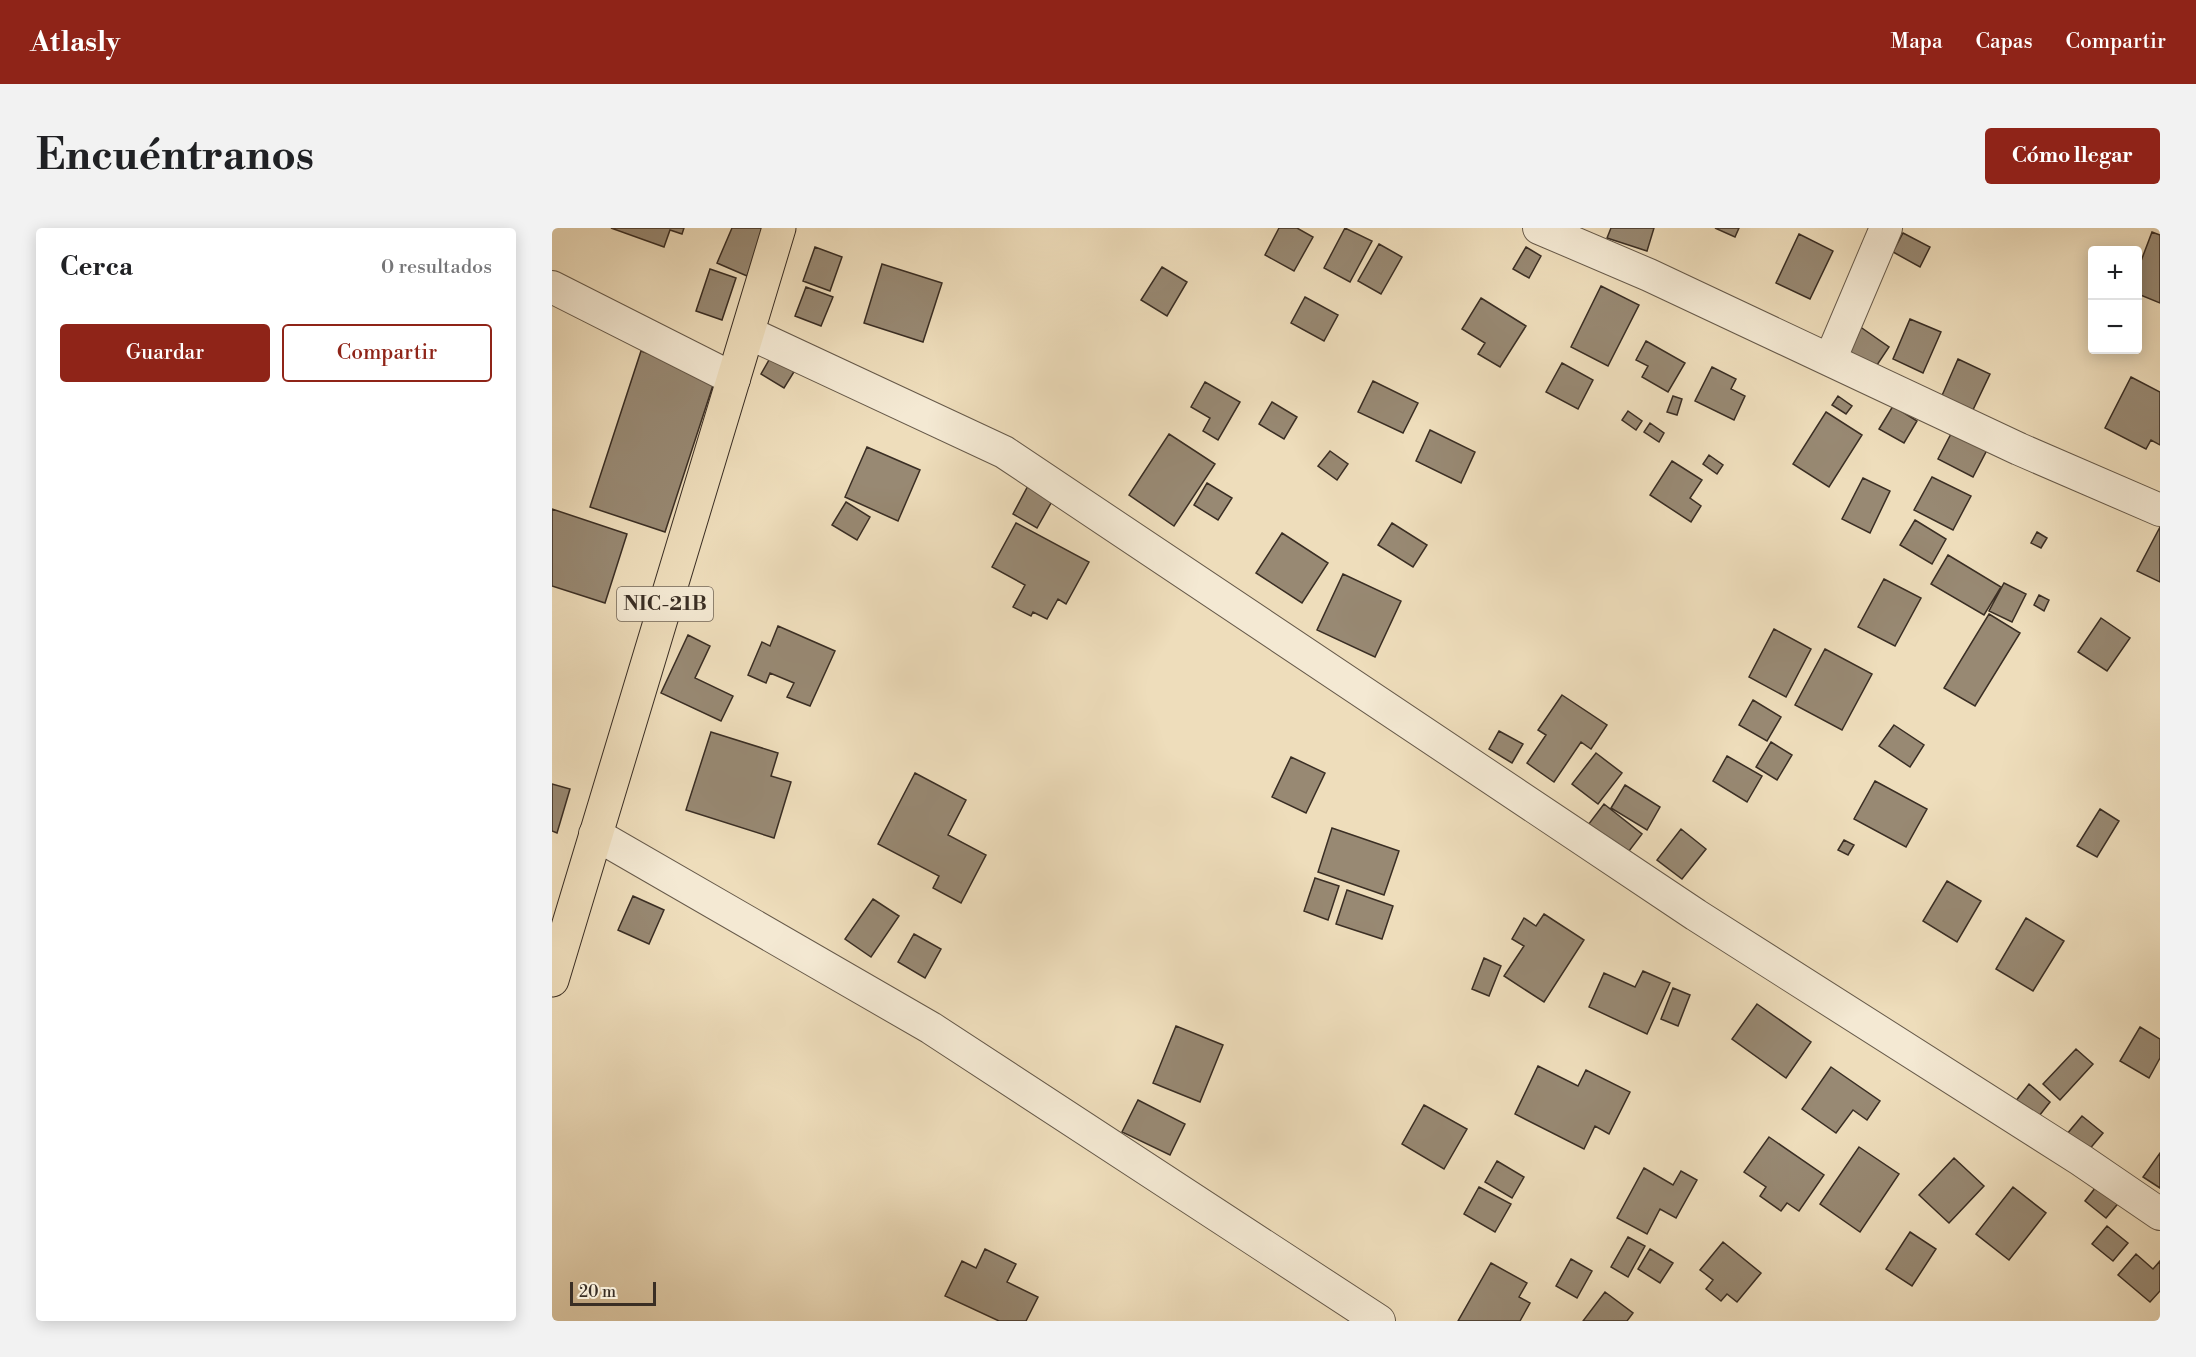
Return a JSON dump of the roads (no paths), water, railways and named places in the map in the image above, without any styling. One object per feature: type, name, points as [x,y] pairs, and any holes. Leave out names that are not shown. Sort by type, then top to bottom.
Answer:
[{"type":"highway","name":"NIC-21B","points":[[552,980],[779,228]]},
{"type":"street","points":[[1539,228],[1591,238],[1649,275],[2019,449],[2160,510]]},
{"type":"street","points":[[1830,360],[1886,228]]},
{"type":"street","points":[[552,287],[734,379]]},
{"type":"street","points":[[749,333],[1004,452],[1696,915],[2081,1160],[2160,1214]]},
{"type":"street","points":[[596,834],[930,1028],[1379,1321]]}]
